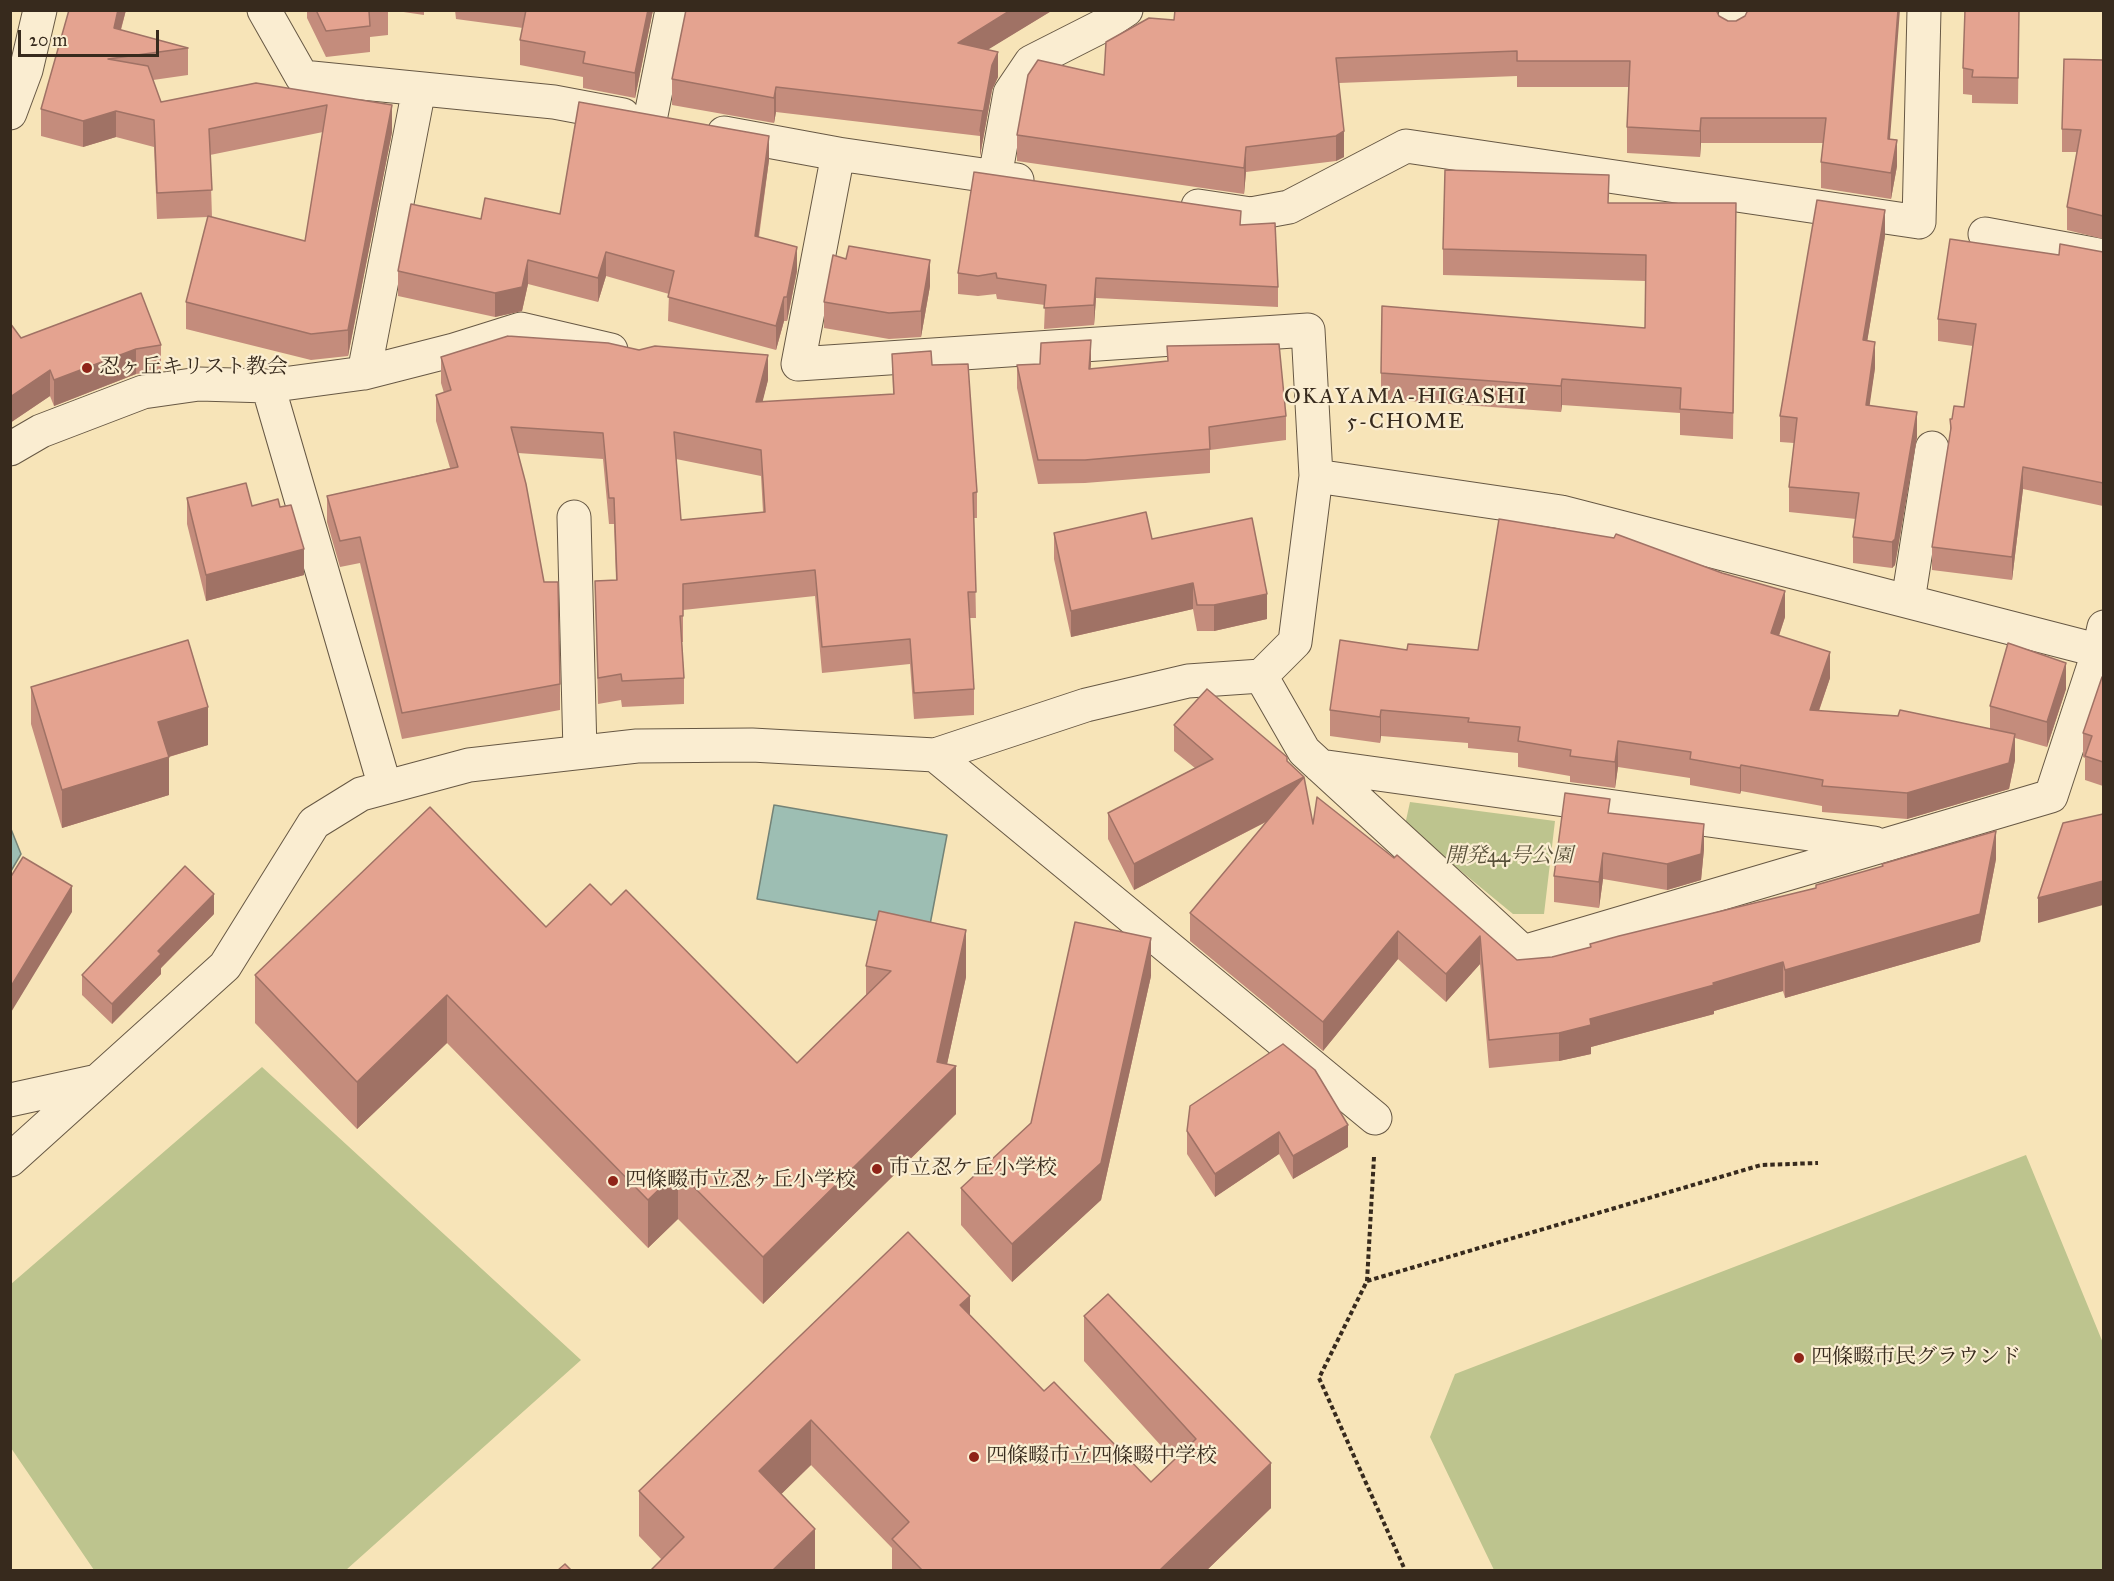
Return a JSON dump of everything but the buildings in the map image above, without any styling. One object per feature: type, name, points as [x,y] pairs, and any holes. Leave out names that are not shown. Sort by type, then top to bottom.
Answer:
[{"type":"street","points":[[10,113],[26,70],[40,10]]},
{"type":"street","points":[[264,10],[302,78],[554,102],[838,154],[1041,184]]},
{"type":"street","points":[[672,10],[674,124]]},
{"type":"street","points":[[995,177],[1010,93],[1031,62],[1102,26],[1126,10]]},
{"type":"street","points":[[1170,202],[1251,214],[1289,207],[1406,146],[1919,222],[1924,10]]},
{"type":"street","points":[[364,373],[419,89]]},
{"type":"street","points":[[10,1160],[225,966],[314,823],[361,794],[469,765],[637,746],[752,745],[935,755],[1086,705],[1188,681],[1262,676],[1295,642],[1316,476],[1308,330],[798,364],[838,154]]},
{"type":"street","points":[[1985,234],[2103,256]]},
{"type":"street","points":[[10,449],[41,430],[143,392],[199,384],[268,386],[364,373],[454,350],[521,329],[643,358]]},
{"type":"street","points":[[268,386],[385,788]]},
{"type":"street","points":[[1908,601],[1932,448]]},
{"type":"street","points":[[1262,676],[1304,751],[1523,952],[2051,796],[2102,643],[1908,601],[1561,512],[1316,476]]},
{"type":"street","points":[[574,517],[580,752]]},
{"type":"street","points":[[935,755],[1374,1118]]},
{"type":"street","points":[[1320,766],[1886,844]]},
{"type":"street","points":[[10,1100],[97,1081]]},
{"type":"path","points":[[1374,1118],[1374,1188],[1367,1281],[1319,1377],[1406,1570]]},
{"type":"path","points":[[1367,1281],[1761,1165],[1818,1163]]},
{"type":"green space","name":"開発44号公園","points":[[1410,802],[1555,821],[1544,914],[1513,914],[1405,825]]},
{"type":"green space","points":[[262,1067],[581,1360],[346,1570],[94,1570],[11,1448],[11,1284]]},
{"type":"green space","name":"四條畷市民グラウンド","points":[[2026,1155],[2103,1343],[2103,1570],[1494,1570],[1430,1437],[1455,1374]]},
{"type":"water","points":[[774,805],[947,835],[929,930],[757,899]]},
{"type":"water","points":[[11,829],[21,854],[10,871]]},
{"type":"place","name":"忍ヶ丘キリスト教会","points":[[87,368]]},
{"type":"place","name":"市立忍ケ丘小学校","points":[[877,1169]]},
{"type":"place","name":"四條畷市立忍ヶ丘小学校","points":[[613,1181]]},
{"type":"place","name":"四條畷市民グラウンド","points":[[1799,1358]]},
{"type":"place","name":"四條畷市立四條畷中学校","points":[[974,1457]]},
{"type":"district","name":"OKAYAMA-HIGASHI 5-CHOME","points":[[1406,410]]}]
